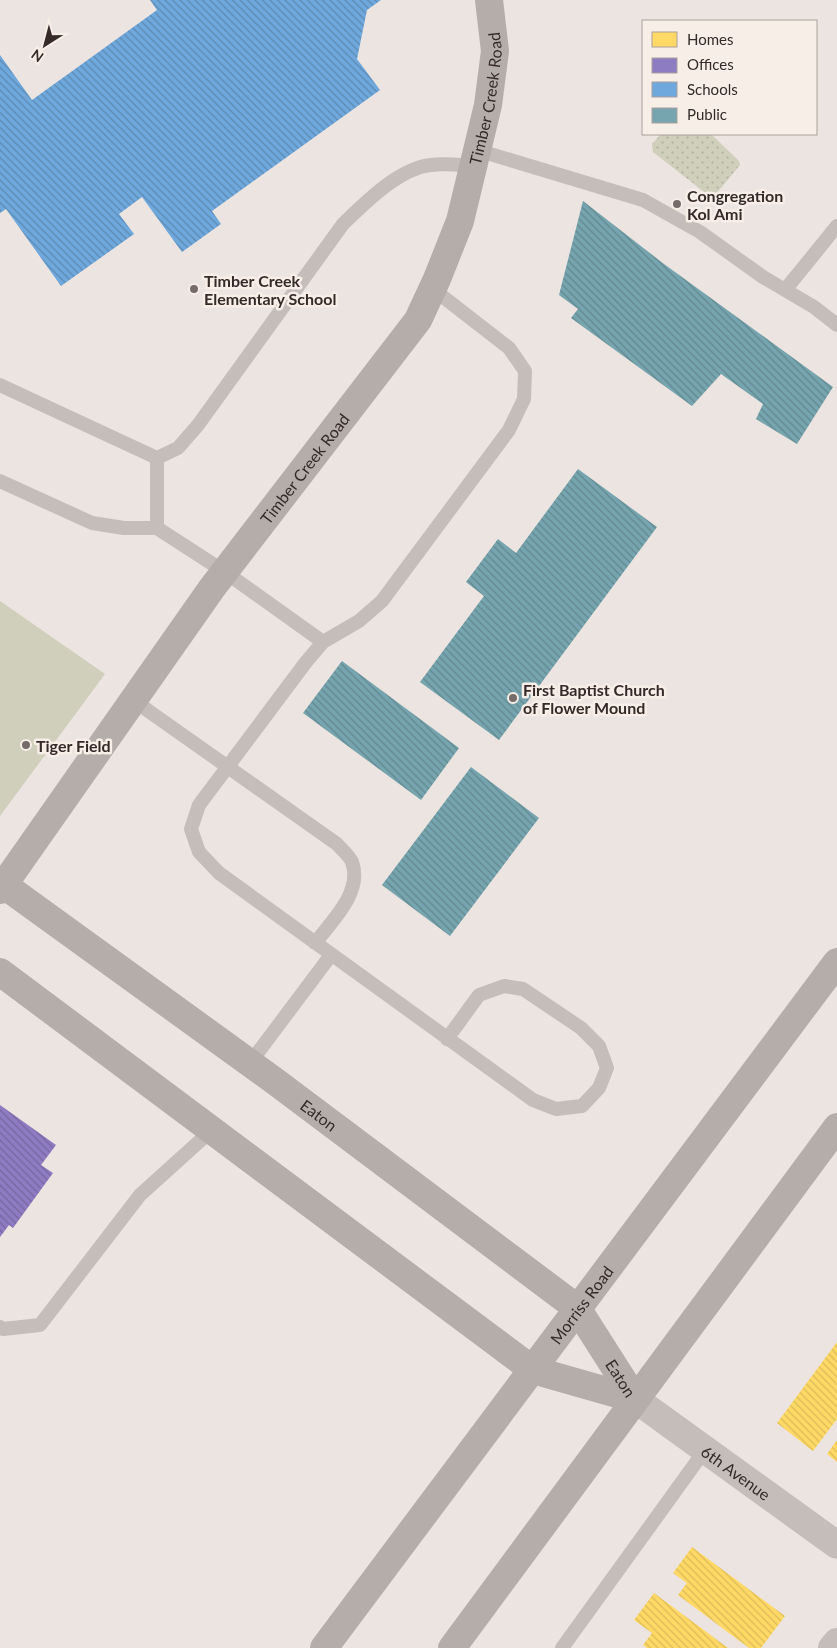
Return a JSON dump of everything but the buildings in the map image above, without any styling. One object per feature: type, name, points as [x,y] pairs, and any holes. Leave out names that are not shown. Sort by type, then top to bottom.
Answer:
[{"type":"street","name":"Timber Creek Road","points":[[2,887],[224,572],[418,320],[433,289],[460,221],[488,105],[495,51],[489,0]]},
{"type":"street","name":"Eaton","points":[[2,887],[250,1063],[577,1308],[635,1399]]},
{"type":"street","name":"Morriss Road","points":[[324,1648],[837,962]]},
{"type":"street","name":"Eaton","points":[[0,972],[533,1370],[635,1399]]},
{"type":"street","points":[[452,1648],[837,1127]]},
{"type":"street","name":"6th Avenue","points":[[635,1399],[837,1545]]},
{"type":"street","points":[[832,1648],[837,1642]]},
{"type":"lane","points":[[157,458],[178,448],[198,425],[343,224],[371,197],[401,175],[430,165],[475,158],[643,200],[700,232],[762,277],[814,307],[837,325]]},
{"type":"lane","points":[[785,290],[837,226]]},
{"type":"lane","points":[[433,289],[509,348],[525,371],[524,399],[509,430],[382,601],[359,621],[323,642],[306,662],[199,805],[191,829],[199,852],[219,873],[447,1039],[533,1100],[556,1109],[582,1106],[599,1088],[607,1068],[599,1046],[581,1028],[523,989],[504,986],[479,995],[447,1039]]},
{"type":"lane","points":[[0,385],[157,458]]},
{"type":"lane","points":[[157,458],[157,528]]},
{"type":"lane","points":[[0,481],[92,523],[124,528],[157,528],[224,572],[323,642]]},
{"type":"lane","points":[[133,700],[337,844],[352,860],[355,880],[348,898],[315,943]]},
{"type":"lane","points":[[250,1063],[331,955]]},
{"type":"lane","points":[[0,1327],[3,1329],[40,1325],[140,1195],[212,1130]]},
{"type":"lane","points":[[562,1648],[704,1450]]},
{"type":"green space","points":[[660,135],[712,135],[739,161],[740,165],[716,194],[708,195],[653,152],[652,144]]},
{"type":"green space","name":"Tiger Field","points":[[0,601],[105,674],[0,816]]},
{"type":"place","name":"Congregation Kol Ami","points":[[677,204]]},
{"type":"place","name":"Timber Creek Elementary School","points":[[194,289]]},
{"type":"place","name":"First Baptist Church of Flower Mound","points":[[513,698]]},
{"type":"place","name":"Tiger Field","points":[[26,745]]}]
